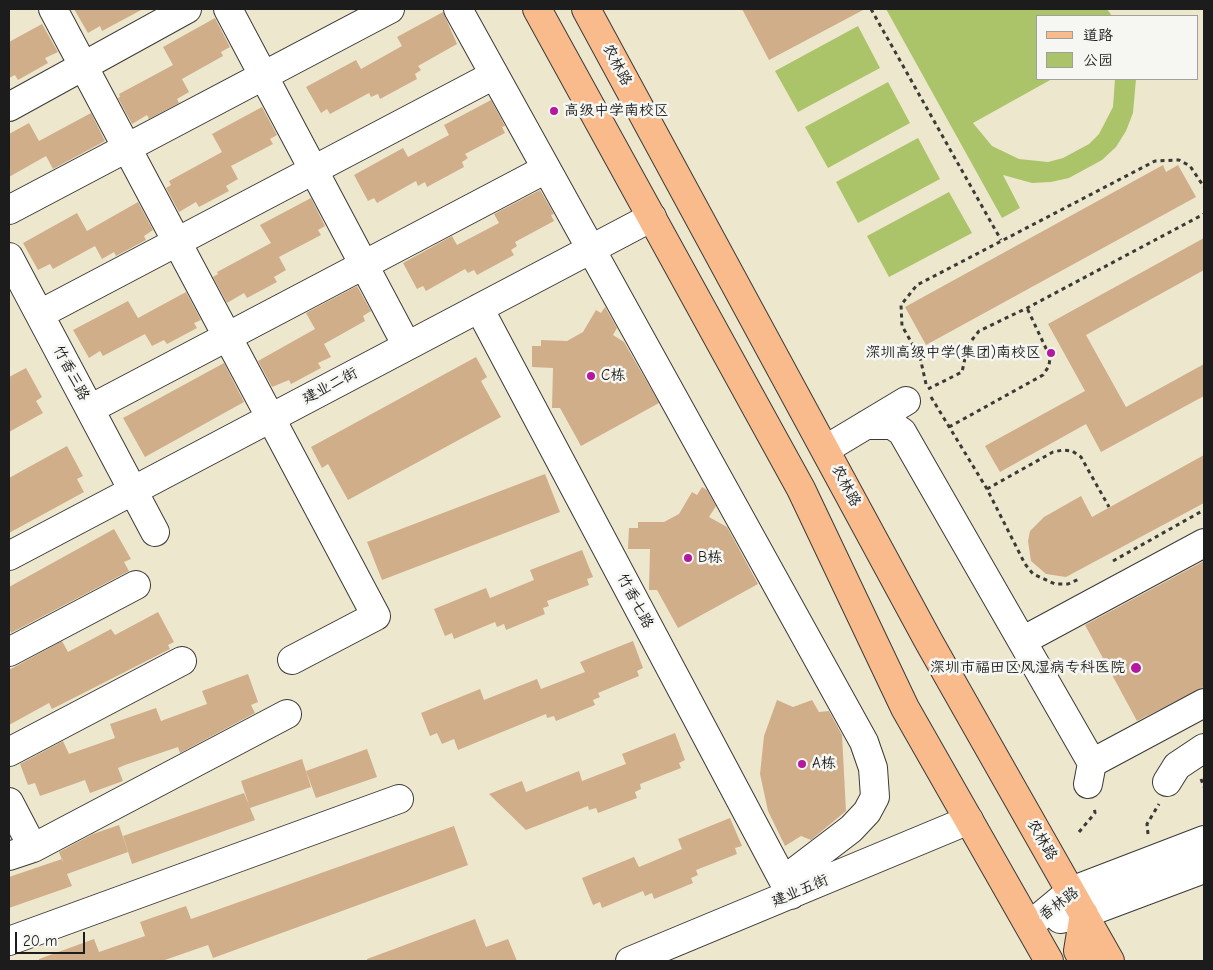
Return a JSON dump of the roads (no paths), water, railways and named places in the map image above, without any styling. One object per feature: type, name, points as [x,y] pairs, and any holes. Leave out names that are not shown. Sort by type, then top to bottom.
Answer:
[{"type":"main road","points":[[537,9],[802,489],[901,700],[1049,961]]},
{"type":"main road","name":"农林路","points":[[586,9],[929,642],[1110,961]]},
{"type":"main road","points":[[1077,903],[1078,951],[1084,961]]},
{"type":"street","points":[[53,9],[376,616],[292,660]]},
{"type":"street","points":[[9,106],[187,9]]},
{"type":"street","points":[[228,9],[407,346]]},
{"type":"street","points":[[9,210],[390,9]]},
{"type":"street","points":[[458,9],[864,742],[873,768],[874,797],[867,812],[851,830],[788,888]]},
{"type":"street","points":[[40,314],[494,75]]},
{"type":"street","points":[[90,409],[546,169]]},
{"type":"street","name":"建业二街","points":[[9,556],[652,217]]},
{"type":"street","name":"竹香三路","points":[[9,256],[155,532]]},
{"type":"street","name":"竹香七路","points":[[479,308],[788,888]]},
{"type":"street","points":[[826,449],[917,395]]},
{"type":"street","points":[[866,425],[892,425],[902,432],[1022,641],[1090,774],[1204,704]]},
{"type":"street","points":[[1022,641],[1204,543]]},
{"type":"street","points":[[9,652],[136,585]]},
{"type":"street","points":[[9,752],[182,661]]},
{"type":"street","points":[[9,802],[21,852],[287,714]]},
{"type":"street","points":[[1167,782],[1177,766],[1204,748]]},
{"type":"street","points":[[9,941],[399,799]]},
{"type":"street","name":"建业五街","points":[[630,961],[788,888],[969,820]]},
{"type":"street","name":"香林路","points":[[1030,925],[1204,840]]},
{"type":"street","name":"香林路","points":[[1077,903],[1204,868]]},
{"type":"place","name":"高级中学南校区","points":[[554,111]]},
{"type":"place","name":"深圳高级中学(集团)南校区","points":[[1051,353]]},
{"type":"place","name":"C栋","points":[[591,376]]},
{"type":"place","name":"B栋","points":[[688,558]]},
{"type":"place","name":"深圳市福田区风湿病专科医院","points":[[1136,668]]},
{"type":"place","name":"A栋","points":[[802,764]]}]
